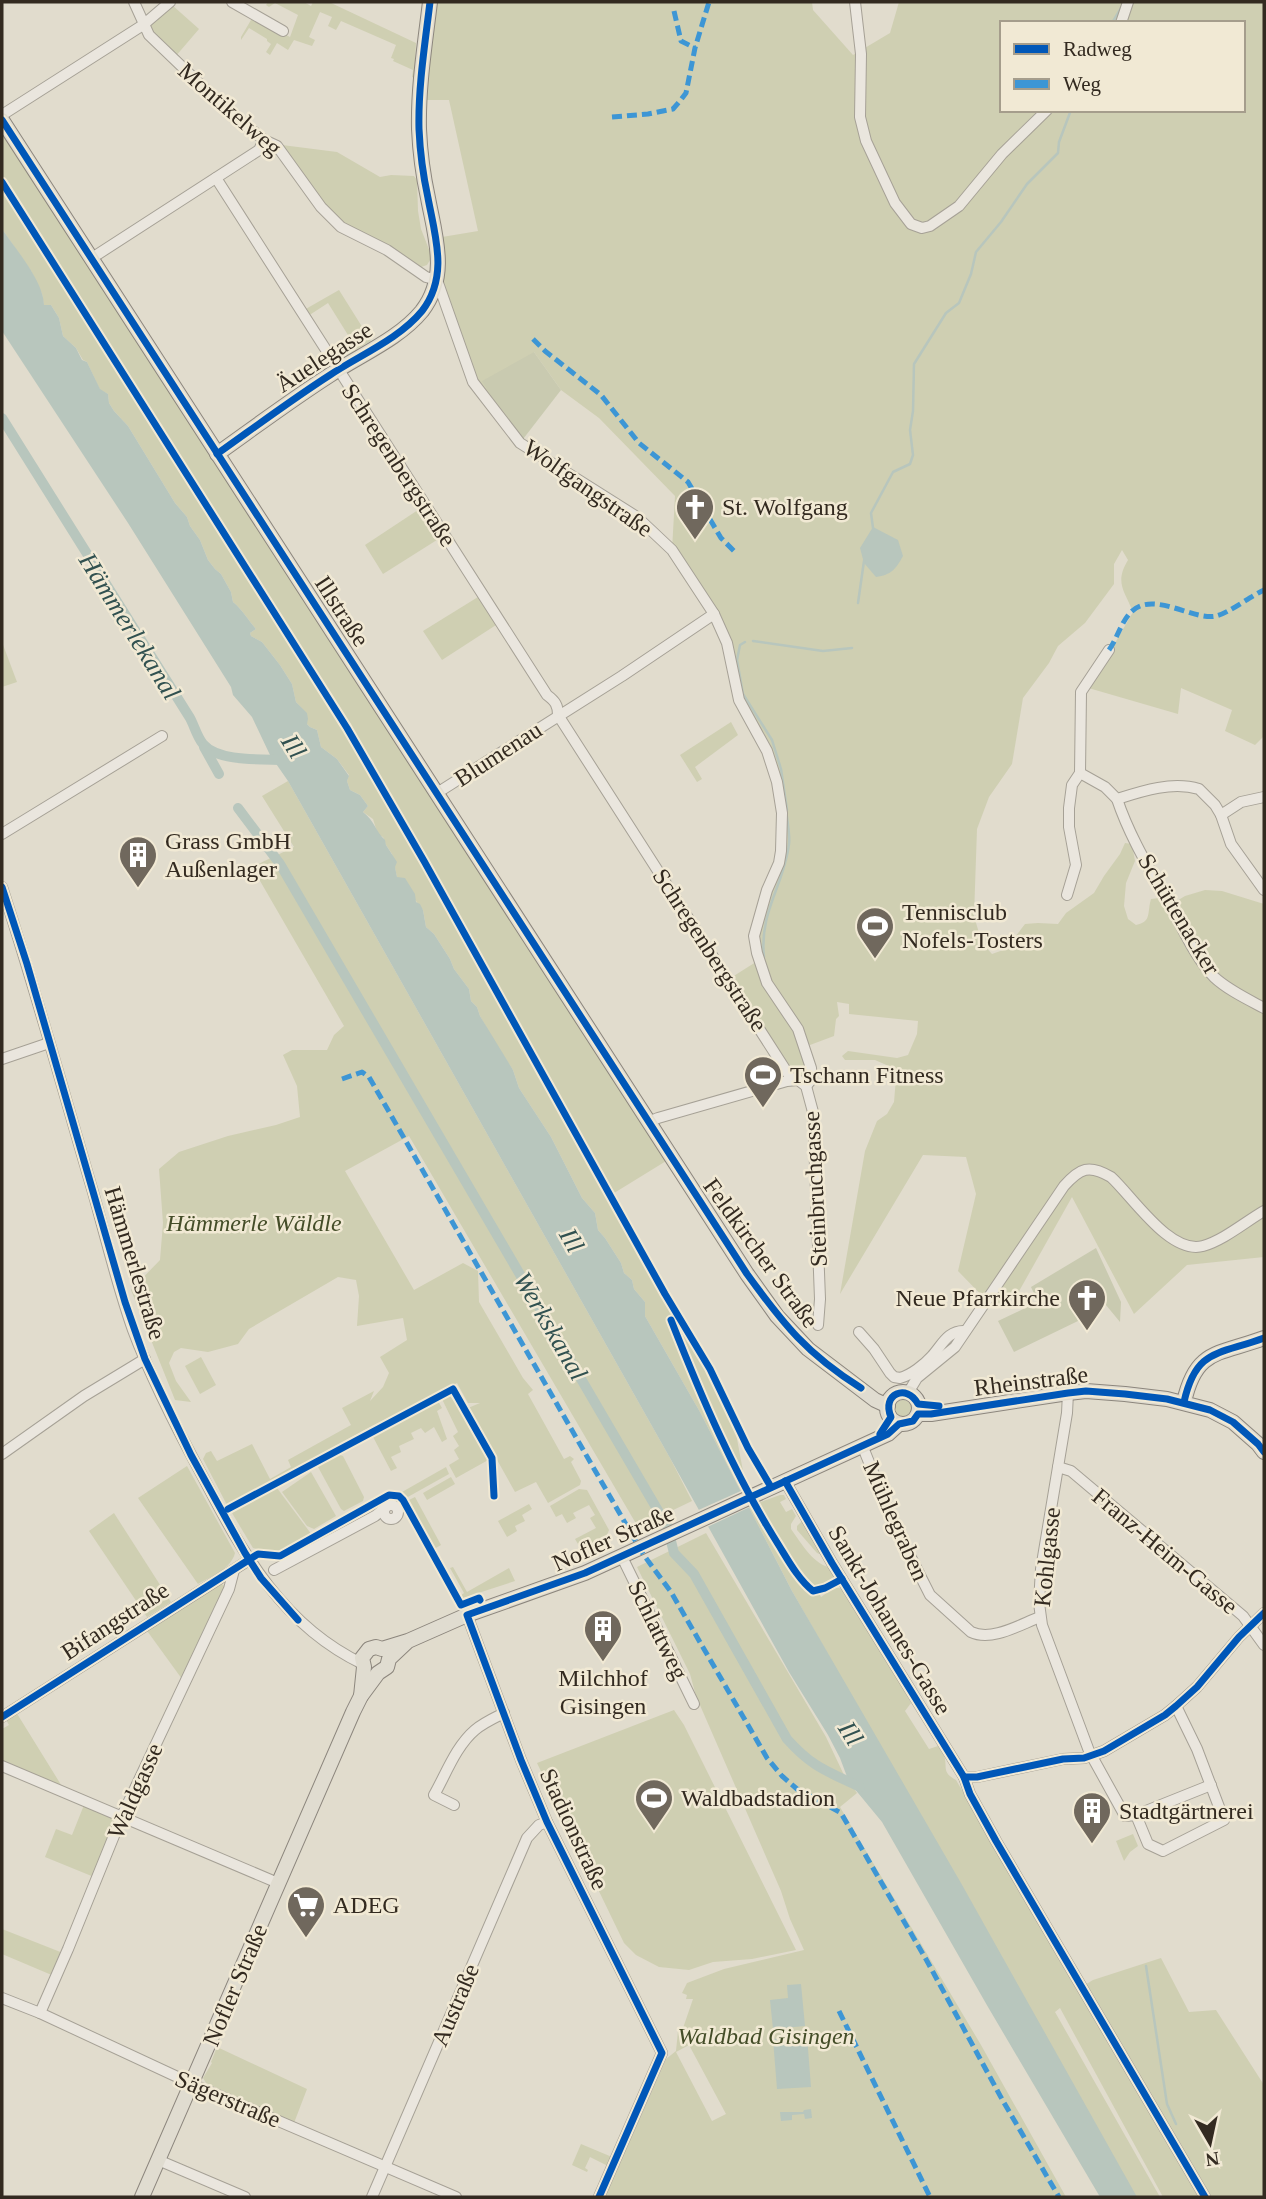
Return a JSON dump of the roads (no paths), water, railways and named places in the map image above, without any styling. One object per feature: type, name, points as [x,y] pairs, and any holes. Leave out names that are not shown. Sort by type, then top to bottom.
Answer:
[{"type":"main road","points":[[430,2],[420,89],[419,128],[424,178],[439,258],[437,280]]},
{"type":"main road","name":"Illstraße","points":[[2,117],[649,1122]]},
{"type":"main road","name":"Äuelegasse","points":[[217,454],[264,419],[413,320],[423,310],[437,280]]},
{"type":"main road","name":"Feldkircher Straße","points":[[649,1122],[777,1316],[814,1355],[893,1411]]},
{"type":"main road","points":[[1184,1402],[1190,1378],[1200,1363],[1209,1357],[1264,1338]]},
{"type":"main road","name":"Rheinstraße","points":[[915,1404],[952,1409],[1068,1392],[1096,1391],[1184,1402],[1221,1415],[1262,1446]]},
{"type":"main road","points":[[785,1481],[877,1438],[893,1411],[897,1394],[915,1404],[910,1423],[893,1411]]},
{"type":"main road","name":"Nofler Straße","points":[[142,2197],[361,1696],[373,1648],[385,1654],[427,1631],[622,1557],[785,1481]]},
{"type":"main road","points":[[367,1665],[387,1667],[385,1654]]},
{"type":"street","name":"Montikelweg","points":[[134,2],[149,35],[225,108],[264,140],[277,146],[321,207],[341,228],[387,250],[426,276],[437,280]]},
{"type":"street","points":[[2,117],[143,25],[170,2]]},
{"type":"street","points":[[232,2],[283,31]]},
{"type":"street","points":[[855,2],[861,54],[860,117],[866,141],[895,203],[911,224],[922,228],[930,226],[959,206],[1002,154],[1045,112]]},
{"type":"street","points":[[1122,21],[1128,2]]},
{"type":"street","points":[[92,258],[259,150],[264,140]]},
{"type":"street","name":"Schregenbergstraße","points":[[216,178],[537,680],[554,700],[558,715],[792,1080]]},
{"type":"street","name":"Wolfgangstraße","points":[[437,280],[473,382],[520,443],[637,517],[672,550],[715,614],[727,643],[739,700],[767,751],[777,782],[783,840],[779,863],[754,936],[767,983],[798,1029],[811,1068],[812,1079],[806,1086]]},
{"type":"street","points":[[558,715],[715,614]]},
{"type":"street","points":[[1067,895],[1076,865],[1069,827],[1069,796],[1075,778],[1080,773],[1081,692],[1109,650]]},
{"type":"street","name":"Blumenau","points":[[437,793],[558,715]]},
{"type":"street","points":[[2,834],[162,736]]},
{"type":"street","points":[[1080,773],[1105,787],[1117,799],[1175,786],[1199,789],[1221,815],[1231,844],[1264,890]]},
{"type":"street","points":[[1221,815],[1241,802],[1264,797]]},
{"type":"street","name":"Schüttenacker","points":[[1117,799],[1126,825],[1207,968],[1228,988],[1264,1008]]},
{"type":"street","name":"Hämmerlestraße","points":[[2,887],[125,1302],[145,1359],[191,1455],[261,1578],[312,1634],[367,1665]]},
{"type":"street","points":[[2,1059],[49,1043]]},
{"type":"street","name":"Steinbruchgasse","points":[[649,1122],[792,1080],[798,1080],[806,1086],[813,1112],[820,1299],[818,1325]]},
{"type":"street","points":[[915,1404],[913,1382],[949,1353],[1075,1174],[1092,1169],[1102,1171],[1163,1231],[1184,1246],[1193,1248],[1209,1244],[1264,1211]]},
{"type":"street","points":[[859,1332],[890,1373],[900,1378],[931,1357],[951,1334],[965,1331]]},
{"type":"street","points":[[2,1454],[84,1396],[145,1359]]},
{"type":"street","name":"Kohlgasse","points":[[1068,1392],[1067,1413],[1041,1569],[1041,1618],[1050,1650],[1092,1756],[1125,1816],[1136,1815]]},
{"type":"street","name":"Mühlegraben","points":[[862,1445],[894,1524],[930,1595],[971,1632],[978,1635],[992,1634],[1041,1618]]},
{"type":"street","name":"Franz-Heim-Gasse","points":[[1058,1467],[1071,1471],[1242,1616],[1264,1645]]},
{"type":"street","name":"Sankt-Johannes-Gasse","points":[[785,1481],[832,1563],[964,1777],[970,1794],[1072,1972],[1205,2197]]},
{"type":"street","points":[[274,1570],[382,1513]]},
{"type":"street","name":"Schlattweg","points":[[622,1557],[694,1704]]},
{"type":"street","name":"Bifangstraße","points":[[2,1717],[250,1560]]},
{"type":"street","name":"Waldgasse","points":[[40,2013],[122,1816],[229,1589],[234,1570]]},
{"type":"street","points":[[964,1777],[977,1777],[1092,1756],[1104,1751],[1176,1706],[1197,1687],[1264,1613]]},
{"type":"street","name":"Stadionstraße","points":[[467,1615],[547,1822],[662,2053],[599,2197]]},
{"type":"street","points":[[1176,1706],[1197,1749],[1224,1820],[1163,1851],[1148,1844],[1136,1815],[1210,1785]]},
{"type":"street","points":[[454,1805],[434,1796],[449,1766],[475,1730],[503,1713]]},
{"type":"street","points":[[2,1766],[278,1883]]},
{"type":"street","name":"Austraße","points":[[372,2197],[527,1838],[539,1825],[547,1822]]},
{"type":"street","name":"Sägerstraße","points":[[2,1998],[192,2084],[456,2197]]},
{"type":"street","points":[[158,2160],[245,2197]]},
{"type":"water","name":"Ill","points":[[2,229],[34,276],[44,305],[51,305],[59,318],[63,336],[76,348],[82,360],[87,362],[100,389],[108,394],[114,411],[128,426],[175,503],[187,517],[208,560],[221,574],[231,592],[233,602],[256,629],[250,633],[251,636],[262,642],[292,684],[296,702],[307,713],[307,724],[317,730],[321,747],[337,759],[349,776],[347,781],[350,790],[360,795],[368,806],[363,812],[385,840],[397,862],[397,877],[405,878],[415,894],[416,902],[423,910],[426,927],[434,934],[469,989],[471,1001],[513,1070],[519,1088],[551,1137],[582,1198],[595,1213],[598,1230],[621,1263],[624,1273],[632,1280],[634,1289],[645,1302],[645,1316],[700,1412],[792,1591],[961,1883],[1137,2197],[1100,2197],[882,1822],[849,1782],[828,1735],[789,1672],[288,781],[270,755],[252,717],[233,695],[231,687],[128,523],[2,331]]},
{"type":"water","points":[[873,527],[898,540],[903,556],[892,571],[876,577],[864,563],[860,548]]},
{"type":"water","points":[[801,1984],[805,2026],[773,2029],[770,2000],[788,1998],[787,1985]]},
{"type":"water","points":[[807,2036],[811,2087],[777,2089],[773,2039]]},
{"type":"water","points":[[811,2109],[812,2118],[805,2119],[804,2114],[792,2115],[792,2120],[781,2121],[780,2112],[803,2112]]},
{"type":"waterway","points":[[1113,21],[1121,8]]},
{"type":"waterway","points":[[873,528],[871,513],[893,472],[910,464],[913,455],[910,430],[914,364],[946,313],[959,303],[971,274],[976,252],[1027,184],[1058,153],[1059,142],[1070,112]]},
{"type":"waterway","name":"Hämmerlekanal","points":[[2,418],[190,718],[203,744],[210,750],[229,757],[285,760]]},
{"type":"waterway","points":[[858,603],[864,561]]},
{"type":"waterway","points":[[753,641],[823,651],[852,648]]},
{"type":"waterway","points":[[745,642],[740,645],[737,660],[743,694],[772,740],[781,769],[787,810]]},
{"type":"waterway","name":"Werkskanal","points":[[204,747],[219,774]]},
{"type":"waterway","name":"Werkskanal","points":[[238,808],[280,864],[666,1521],[674,1553],[694,1574],[787,1739],[813,1763],[860,1787]]},
{"type":"waterway","points":[[764,957],[763,941],[768,912],[789,844],[787,817]]},
{"type":"waterway","points":[[1146,1966],[1167,2104],[1176,2124]]},
{"type":"place","name":"St. Wolfgang","points":[[695,541]]},
{"type":"place","name":"Grass GmbH Außenlager","points":[[138,889]]},
{"type":"place","name":"Tennisclub Nofels-Tosters","points":[[875,960]]},
{"type":"place","name":"Tschann Fitness","points":[[763,1109]]},
{"type":"place","name":"Neue Pfarrkirche","points":[[1087,1332]]},
{"type":"place","name":"Milchhof Gisingen","points":[[603,1663]]},
{"type":"place","name":"Waldbadstadion","points":[[654,1832]]},
{"type":"place","name":"Stadtgärtnerei","points":[[1092,1845]]},
{"type":"place","name":"ADEG","points":[[306,1939]]},
{"type":"park label","name":"Hämmerle Wäldle","points":[[254,1223]]},
{"type":"park label","name":"Waldbad Gisingen","points":[[766,2036]]}]
